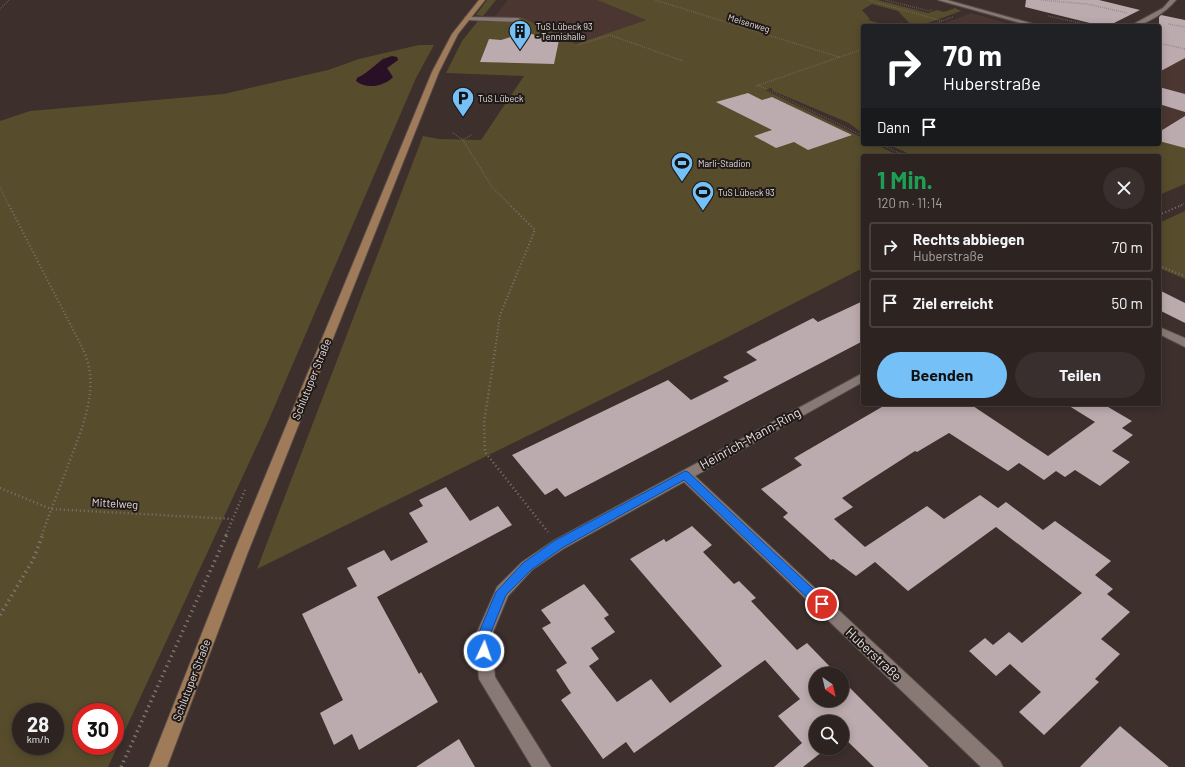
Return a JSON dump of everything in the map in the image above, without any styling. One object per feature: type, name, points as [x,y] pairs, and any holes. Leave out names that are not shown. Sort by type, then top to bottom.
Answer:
[{"type":"main road","name":"Schlutuper Straße","points":[[158,767],[244,545],[436,69],[455,35],[482,0]]},
{"type":"street","points":[[941,0],[1030,24]]},
{"type":"street","points":[[1137,24],[1165,9],[1173,0]]},
{"type":"street","points":[[1161,331],[1185,343]]},
{"type":"street","name":"Heinrich-Mann-Ring","points":[[542,767],[487,680],[483,637],[502,592],[527,566],[558,545],[861,378]]},
{"type":"street","name":"Huberstraße","points":[[685,474],[994,767]]},
{"type":"lane","points":[[467,18],[518,20]]},
{"type":"path","points":[[0,9],[9,0]]},
{"type":"path","name":"Meisenweg","points":[[655,0],[839,57]]},
{"type":"path","points":[[868,0],[942,21],[934,24]]},
{"type":"path","points":[[887,0],[929,11],[935,9]]},
{"type":"path","points":[[1041,0],[1093,5],[1129,14]]},
{"type":"path","points":[[911,7],[915,5]]},
{"type":"path","points":[[1042,16],[1062,18],[1085,24]]},
{"type":"path","points":[[1165,23],[1185,27]]},
{"type":"path","points":[[578,45],[610,35],[683,61]]},
{"type":"path","points":[[1161,41],[1185,49]]},
{"type":"path","points":[[861,50],[757,86],[861,135]]},
{"type":"path","points":[[453,133],[462,140],[492,187],[535,230],[500,315],[484,423],[485,452],[558,545]]},
{"type":"path","points":[[462,140],[471,135]]},
{"type":"path","points":[[884,146],[902,154]]},
{"type":"path","points":[[0,187],[88,359],[90,388],[85,418],[50,509],[33,560],[0,614]]},
{"type":"path","points":[[1161,214],[1185,203]]},
{"type":"path","points":[[1161,267],[1185,276]]},
{"type":"path","name":"Mittelweg","points":[[0,488],[50,509],[232,519]]},
{"type":"shaded area","points":[[487,0],[496,0],[483,16],[476,15]]},
{"type":"shaded area","points":[[508,0],[597,0],[646,20],[576,44],[521,17],[494,17]]},
{"type":"shaded area","points":[[597,0],[878,0],[928,13],[937,10],[944,12],[955,8],[961,11],[925,24],[910,24],[898,11],[872,4],[862,10],[870,19],[868,20],[882,24],[861,24],[861,132],[849,123],[773,91],[771,88],[765,90],[861,137],[861,146],[879,146],[896,154],[861,154],[861,269],[724,339],[257,569],[423,136],[439,139],[481,140],[524,76],[446,73],[462,41],[478,21],[490,22],[494,17],[521,17],[576,44],[646,20]]},
{"type":"shaded area","points":[[971,13],[1010,24],[942,24]]},
{"type":"shaded area","points":[[419,45],[434,45],[416,78],[267,424],[124,732],[124,703],[72,703],[72,755],[114,755],[108,767],[0,767],[0,121],[30,111],[224,94],[328,70],[359,59]],"holes":[[[383,58],[398,60],[387,68],[392,77],[385,83],[376,83],[357,78],[367,73]]]},
{"type":"shaded area","points":[[1161,49],[1185,55],[1185,146],[1161,139]]},
{"type":"shaded area","points":[[392,56],[397,57],[398,60],[387,68],[393,77],[390,80],[375,86],[360,84],[356,81],[357,78]]},
{"type":"shaded area","points":[[1161,139],[1185,146],[1185,184],[1161,194],[1161,154],[910,154],[892,146],[1161,146]]},
{"type":"shaded area","points":[[1185,211],[1185,279],[1161,269],[1161,222]]},
{"type":"building","points":[[1026,0],[1099,0],[1140,10],[1112,24],[1094,24],[1025,7]]},
{"type":"building","points":[[1161,15],[1185,20],[1185,58],[1161,71],[1161,24],[1159,24],[1159,17]]},
{"type":"building","name":"TuS Lübeck 93 - Tennishalle","points":[[527,32],[547,40],[559,40],[554,64],[480,62],[489,39],[501,40]]},
{"type":"building","points":[[1161,88],[1185,94],[1185,112],[1161,105]]},
{"type":"building","points":[[748,93],[762,100],[772,97],[852,135],[808,150],[794,142],[776,148],[754,136],[772,130],[716,102]]},
{"type":"building","points":[[1185,116],[1185,148],[1161,142],[1161,131]]},
{"type":"building","points":[[1161,291],[1185,303],[1185,323],[1161,311]]},
{"type":"building","points":[[861,302],[861,342],[565,497],[557,488],[545,495],[512,455],[668,380],[691,400],[729,381],[723,377],[757,360],[746,352],[813,318],[818,322]]},
{"type":"building","points":[[884,406],[973,406],[1048,456],[1095,422],[1069,406],[1106,406],[1132,421],[1122,428],[1133,435],[1112,451],[1130,462],[1100,486],[1075,470],[1065,477],[1056,471],[1044,480],[1019,463],[1008,471],[949,433],[917,452],[915,451],[842,498],[853,507],[834,519],[865,547],[927,506],[944,519],[980,495],[998,508],[1006,502],[1043,530],[1055,521],[1111,561],[1095,575],[1113,589],[1107,594],[1130,612],[1101,639],[1120,654],[1095,679],[1099,682],[1044,735],[1019,712],[1041,692],[1010,664],[996,676],[969,651],[985,638],[993,645],[1009,632],[1022,643],[1082,593],[996,527],[908,591],[875,562],[856,576],[833,559],[831,560],[783,517],[788,513],[761,489],[802,465],[794,458]]},
{"type":"building","points":[[446,487],[470,521],[498,506],[512,525],[377,597],[419,674],[421,672],[438,702],[359,750],[352,734],[334,745],[320,713],[343,700],[302,614],[357,586],[347,568],[384,550],[391,561],[428,542],[409,513],[423,506],[419,500]]},
{"type":"building","points":[[692,526],[712,545],[703,552],[734,584],[739,581],[756,598],[751,601],[797,650],[807,643],[830,667],[809,667],[809,707],[849,707],[849,687],[929,767],[874,767],[849,743],[849,715],[809,715],[809,755],[818,755],[803,767],[774,767],[802,743],[778,716],[800,699],[765,660],[634,753],[626,742],[603,759],[561,700],[571,693],[556,670],[567,663],[542,628],[551,623],[541,610],[584,584],[609,615],[604,618],[615,632],[591,648],[599,659],[589,666],[617,702],[651,679],[670,703],[722,666],[630,559],[664,539],[666,542]]},
{"type":"building","points":[[1120,726],[1146,748],[1169,767],[1080,767]]},
{"type":"building","points":[[459,739],[475,767],[416,767]]},
{"type":"place","name":"TuS Lübeck 93 - Tennishalle","points":[[520,50]]},
{"type":"place","name":"TuS Lübeck","points":[[463,118]]},
{"type":"place","name":"Marli-Stadion","points":[[682,182]]},
{"type":"place","name":"TuS Lübeck 93","points":[[703,212]]},
{"type":"route","points":[[484,651],[483,637],[502,592],[527,566],[558,545],[685,474],[822,604]]}]
